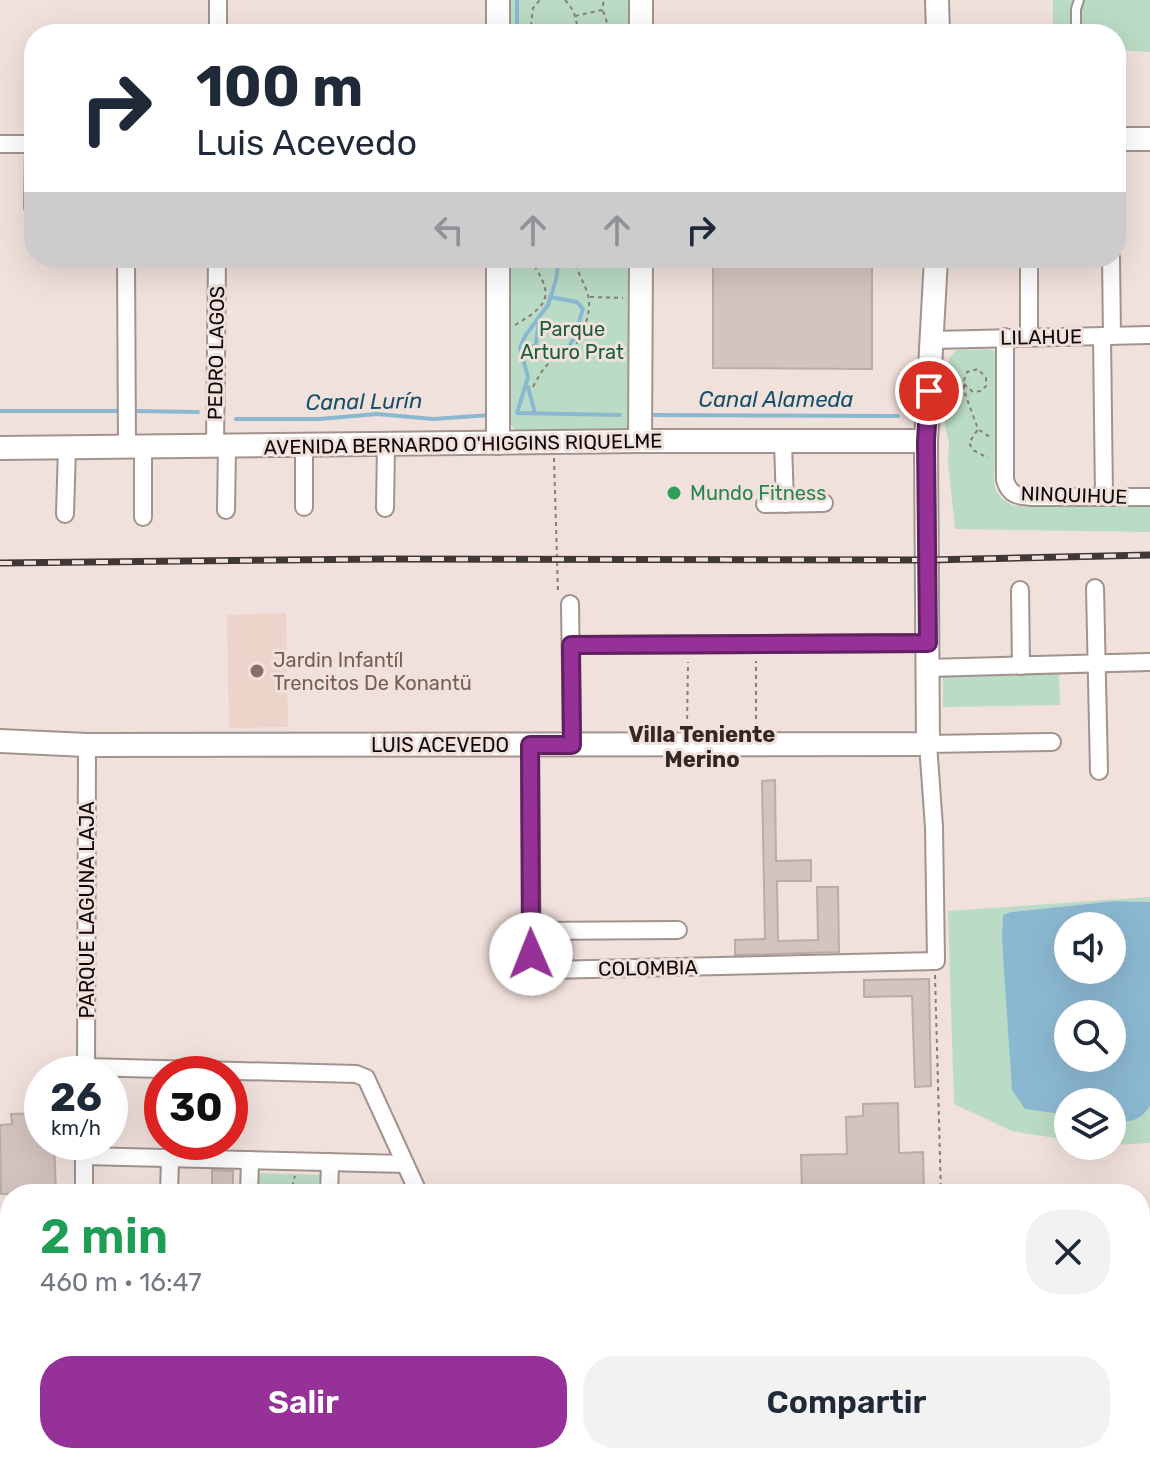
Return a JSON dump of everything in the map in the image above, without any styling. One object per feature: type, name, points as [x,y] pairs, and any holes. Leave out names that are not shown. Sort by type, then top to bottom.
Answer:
[{"type":"main road","points":[[498,0],[498,24]]},
{"type":"main road","points":[[634,24],[641,0]]},
{"type":"main road","points":[[937,0],[938,24]]},
{"type":"main road","points":[[1126,139],[1150,139]]},
{"type":"main road","points":[[498,268],[498,443]]},
{"type":"main road","points":[[640,441],[641,268]]},
{"type":"main road","points":[[928,744],[926,441],[936,268]]},
{"type":"main road","name":"AVENIDA BERNARDO O'HIGGINS RIQUELME","points":[[0,448],[926,441]]},
{"type":"main road","name":"LUIS ACEVEDO","points":[[0,741],[87,745],[928,744]]},
{"type":"street","points":[[218,0],[218,24]]},
{"type":"street","points":[[0,144],[24,144]]},
{"type":"street","points":[[126,268],[135,448],[143,517]]},
{"type":"street","name":"PEDRO LAGOS","points":[[217,268],[221,447],[226,510]]},
{"type":"street","points":[[1029,268],[1029,336]]},
{"type":"street","points":[[1104,497],[1110,268]]},
{"type":"street","name":"LILAHUE","points":[[932,340],[1150,335]]},
{"type":"street","name":"NINQUIHUE","points":[[1005,337],[1005,459],[1008,488],[1017,496],[1150,497]]},
{"type":"street","points":[[783,442],[785,504]]},
{"type":"street","points":[[385,508],[386,444]]},
{"type":"street","points":[[304,446],[304,507]]},
{"type":"street","points":[[65,514],[67,448]]},
{"type":"street","points":[[765,504],[824,503]]},
{"type":"street","points":[[1095,588],[1099,771]]},
{"type":"street","points":[[1020,590],[1021,666]]},
{"type":"street","points":[[570,604],[572,745]]},
{"type":"street","points":[[571,645],[928,643]]},
{"type":"street","points":[[928,668],[1150,662]]},
{"type":"street","points":[[936,961],[933,799],[928,744],[1052,742]]},
{"type":"street","name":"PARQUE LAGUNA LAJA","points":[[86,1056],[87,745]]},
{"type":"street","points":[[530,745],[531,931]]},
{"type":"street","name":"COLOMBIA","points":[[678,930],[531,931],[532,970],[936,961]]},
{"type":"street","points":[[128,1071],[356,1074],[366,1078],[415,1184]]},
{"type":"street","points":[[84,1160],[84,1184]]},
{"type":"street","points":[[169,1184],[170,1160]]},
{"type":"street","points":[[249,1184],[250,1160],[330,1162],[408,1169]]},
{"type":"street","points":[[329,1184],[330,1162]]},
{"type":"street","points":[[408,1169],[409,1184]]},
{"type":"lane","points":[[1076,24],[1079,0]]},
{"type":"path","points":[[531,24],[533,8],[540,0]]},
{"type":"path","points":[[565,0],[575,16],[576,24]]},
{"type":"path","points":[[604,0],[602,10],[608,24]]},
{"type":"path","points":[[575,16],[602,10]]},
{"type":"path","points":[[510,328],[537,311],[546,289],[536,268]]},
{"type":"path","points":[[533,387],[547,363],[567,356],[579,340],[589,305],[576,268]]},
{"type":"path","points":[[588,297],[629,297]]},
{"type":"path","points":[[964,384],[973,392],[981,391],[986,386],[986,378],[978,369],[972,370],[967,372],[964,384],[978,429],[992,440]]},
{"type":"path","points":[[978,429],[969,443],[973,450],[983,453],[986,458],[1005,459]]},
{"type":"path","points":[[687,746],[688,644]]},
{"type":"path","points":[[755,746],[756,644]]},
{"type":"path","points":[[936,961],[941,1184]]},
{"type":"path","points":[[292,1184],[298,1162]]},
{"type":"shaded area","name":"Jardin Infantíl Trencitos De Konantü","points":[[286,613],[288,727],[229,728],[227,615]]},
{"type":"green space","points":[[510,0],[633,0],[633,24],[510,24]]},
{"type":"green space","points":[[1053,0],[1150,0],[1150,52],[1126,51],[1126,24],[1053,24]]},
{"type":"green space","name":"Parque Arturo Prat","points":[[510,268],[633,268],[630,427],[623,430],[526,431],[516,430],[510,424]]},
{"type":"green space","points":[[990,349],[999,354],[994,483],[1002,499],[1014,506],[1150,505],[1150,532],[955,529],[945,425],[949,358],[956,350]]},
{"type":"green space","points":[[1059,672],[1060,705],[943,707],[943,677],[947,674]]},
{"type":"green space","points":[[1150,897],[1150,902],[1115,901],[1011,912],[1025,1109],[1054,1113],[1054,1138],[1012,1131],[954,1104],[948,911]]},
{"type":"green space","points":[[1150,1106],[1150,1143],[1126,1144],[1126,1120],[1142,1114]]},
{"type":"green space","points":[[254,1173],[325,1175],[325,1184],[253,1184]]},
{"type":"water","points":[[1115,901],[1150,902],[1150,1106],[1138,1118],[1126,1122],[1126,1088],[1054,1088],[1054,1113],[1025,1109],[1012,1090],[1003,915]]},
{"type":"building","points":[[713,268],[872,268],[872,369],[713,368]]},
{"type":"building","points":[[775,780],[776,861],[811,860],[811,881],[777,881],[778,941],[818,940],[817,887],[838,887],[839,952],[735,955],[735,940],[765,939],[762,781]]},
{"type":"building","points":[[929,979],[931,1086],[915,1087],[912,996],[864,997],[864,980]]},
{"type":"building","points":[[898,1103],[899,1153],[923,1152],[924,1184],[802,1184],[801,1155],[847,1154],[846,1117],[863,1116],[863,1104]]},
{"type":"building","points":[[11,1114],[24,1114],[24,1160],[55,1160],[56,1184],[1,1184],[0,1125],[12,1124]]},
{"type":"building","points":[[212,1170],[233,1171],[233,1184],[212,1184]]},
{"type":"waterway","name":"Canal Lurín","points":[[517,0],[517,24]]},
{"type":"waterway","name":"Canal Lurín","points":[[558,268],[548,305],[520,348],[528,377],[517,413],[620,415]]},
{"type":"waterway","points":[[520,348],[567,349],[574,338],[583,309],[577,302],[550,297]]},
{"type":"waterway","points":[[536,343],[539,321]]},
{"type":"waterway","name":"Canal Alameda","points":[[528,387],[535,413]]},
{"type":"waterway","name":"Canal Lurín","points":[[0,411],[119,411]]},
{"type":"waterway","name":"Canal Lurín","points":[[135,411],[198,412]]},
{"type":"waterway","name":"Canal Lurín","points":[[236,419],[319,419],[377,414],[433,419],[491,415]]},
{"type":"waterway","name":"Canal Alameda","points":[[654,415],[898,416]]},
{"type":"railway","points":[[0,563],[386,559],[928,560],[1150,555]]},
{"type":"place","name":"Mundo Fitness","points":[[674,493]]},
{"type":"place","name":"Jardin Infantíl Trencitos De Konantü","points":[[257,671]]},
{"type":"district","name":"Villa Teniente Merino","points":[[702,746]]},
{"type":"route","points":[[531,954],[530,745],[572,745],[571,645],[928,643],[926,441],[929,391]]}]
